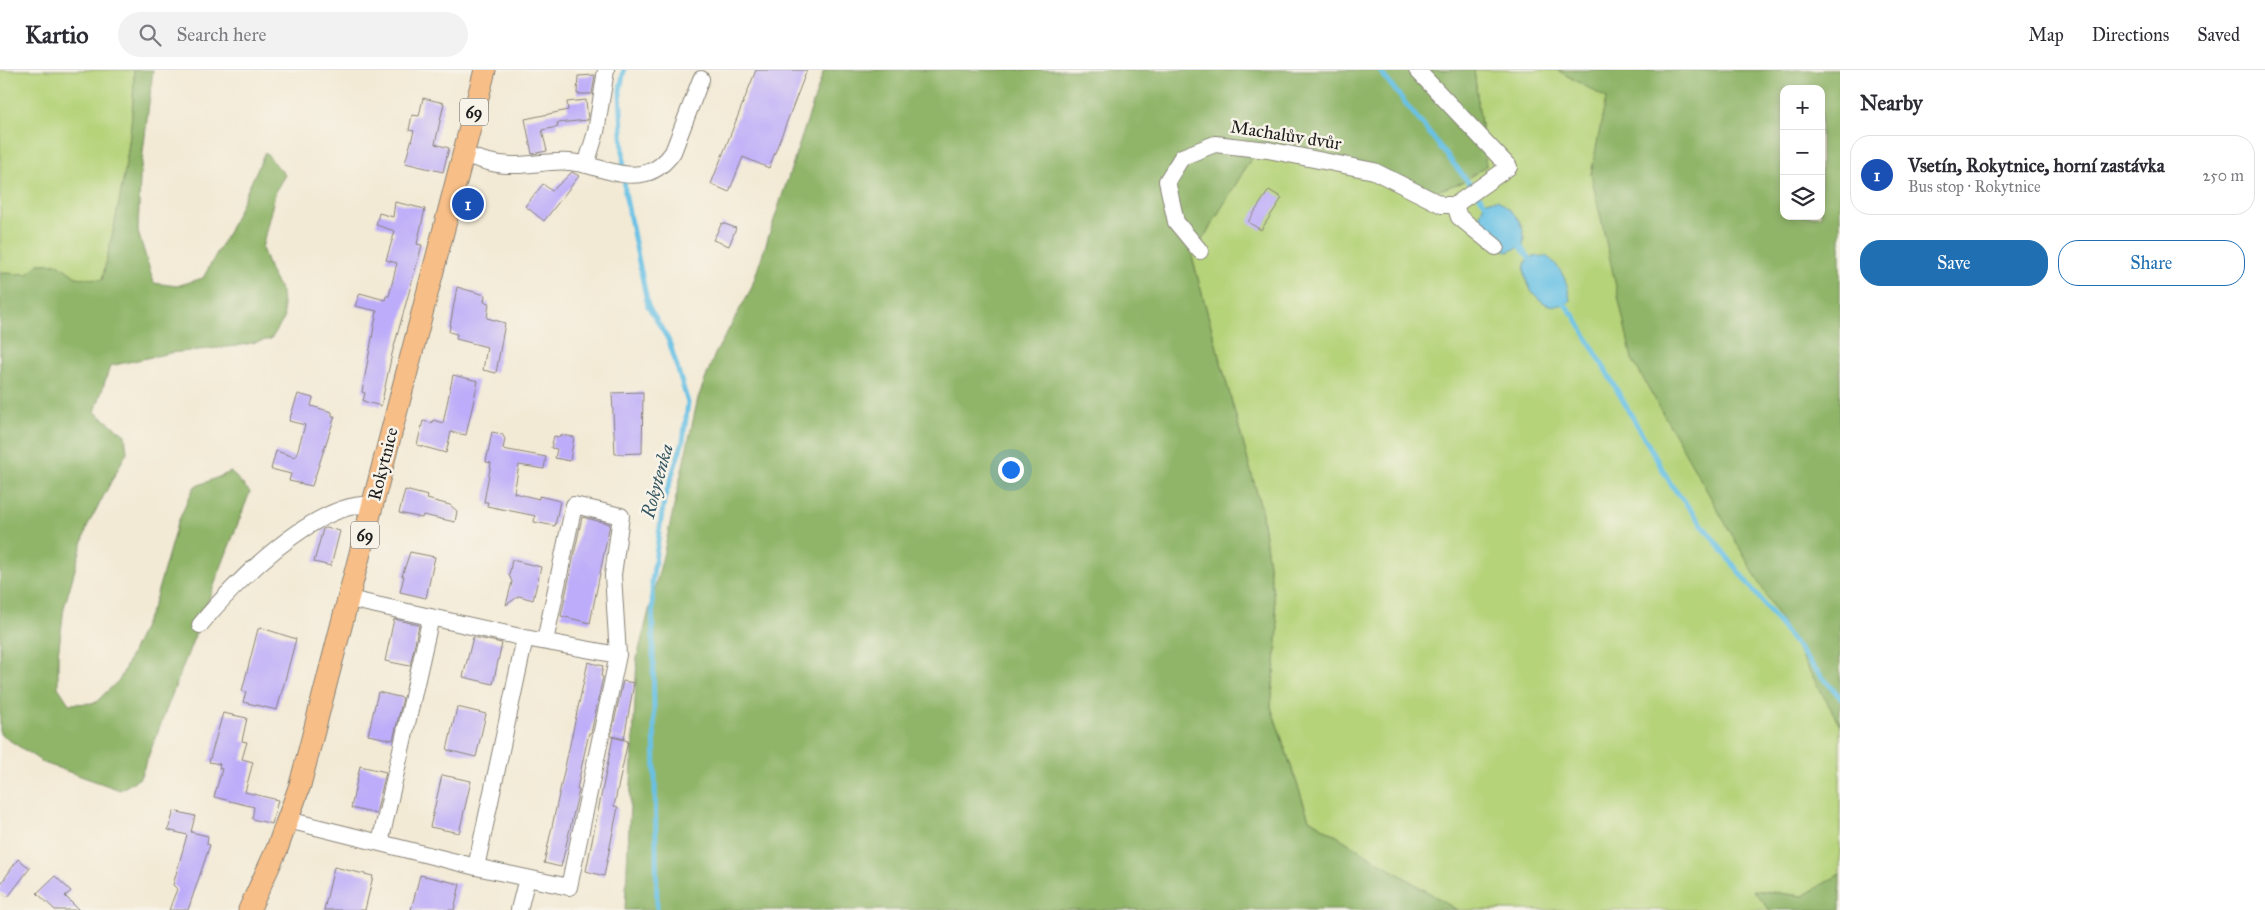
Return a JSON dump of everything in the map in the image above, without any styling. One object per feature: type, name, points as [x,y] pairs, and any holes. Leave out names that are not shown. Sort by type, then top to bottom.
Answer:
[{"type":"main road","name":"Rokytnice","points":[[249,910],[288,820],[311,745],[485,70]]},
{"type":"street","points":[[586,165],[596,132],[606,70]]},
{"type":"street","points":[[1417,70],[1509,167],[1455,205],[1459,217],[1496,247]]},
{"type":"street","points":[[463,154],[503,165],[552,161],[586,165],[618,173],[646,173],[666,162],[673,152],[701,79]]},
{"type":"street","name":"Machalův dvůr","points":[[1200,251],[1176,222],[1167,181],[1182,157],[1215,144],[1268,150],[1374,171],[1442,205],[1455,205]]},
{"type":"street","points":[[200,625],[218,603],[250,572],[295,535],[348,507],[361,504],[373,505]]},
{"type":"street","points":[[288,820],[476,868],[569,887],[618,655],[613,575],[621,516],[574,505],[545,641]]},
{"type":"street","points":[[349,598],[525,638],[618,655]]},
{"type":"street","points":[[380,843],[431,616]]},
{"type":"street","points":[[476,868],[525,638]]},
{"type":"street","points":[[520,910],[527,878]]},
{"type":"green space","points":[[0,70],[134,70],[128,150],[102,281],[76,277],[58,264],[38,264],[28,274],[0,273]]},
{"type":"green space","points":[[134,70],[153,70],[140,177],[138,232],[154,283],[177,286],[203,278],[229,231],[265,152],[285,175],[276,190],[262,248],[271,273],[282,292],[284,319],[271,339],[237,346],[170,353],[110,366],[95,412],[125,435],[127,452],[87,527],[64,608],[58,655],[58,687],[69,704],[95,703],[120,679],[154,604],[177,524],[194,487],[231,472],[250,492],[140,778],[120,790],[44,763],[0,734],[0,273],[28,274],[38,264],[58,264],[76,277],[102,280],[124,176],[131,123]]},
{"type":"green space","points":[[824,70],[1474,70],[1486,166],[1463,182],[1434,192],[1263,145],[1249,162],[1192,257],[1261,508],[1278,629],[1271,707],[1309,819],[1457,910],[625,910],[637,658],[663,556],[698,398],[715,354],[751,289]]},
{"type":"green space","points":[[1474,70],[1557,70],[1607,98],[1591,174],[1840,725],[1840,874],[1803,896],[1754,890],[1770,910],[1457,910],[1309,819],[1271,707],[1278,629],[1261,508],[1192,257],[1249,162],[1263,145],[1486,166]]},
{"type":"green space","points":[[1557,70],[1840,70],[1840,725],[1632,359],[1591,174],[1606,98]]},
{"type":"green space","points":[[1840,874],[1840,910],[1770,910],[1753,890],[1803,896]]},
{"type":"water","points":[[1498,200],[1514,214],[1523,231],[1523,246],[1507,252],[1484,235],[1478,221],[1485,201]]},
{"type":"water","points":[[1546,256],[1560,270],[1566,282],[1570,301],[1565,305],[1549,305],[1543,302],[1532,291],[1525,277],[1525,263],[1529,257]]},
{"type":"building","points":[[756,70],[807,70],[769,168],[743,157],[729,192],[711,184]]},
{"type":"building","points":[[595,75],[592,94],[577,94],[578,76]]},
{"type":"building","points":[[423,98],[444,103],[435,144],[449,148],[443,172],[405,163],[414,131],[409,130],[412,115],[419,116]]},
{"type":"building","points":[[586,100],[588,120],[557,123],[558,127],[542,130],[547,151],[532,154],[525,119],[568,110],[567,102]]},
{"type":"building","points":[[572,172],[579,176],[544,221],[525,206],[543,184],[552,191]]},
{"type":"building","points":[[1269,190],[1282,198],[1261,230],[1248,222]]},
{"type":"building","points":[[395,202],[425,209],[417,244],[422,245],[392,354],[381,406],[363,401],[365,393],[362,392],[377,311],[355,306],[360,293],[385,300],[386,296],[389,296],[397,263],[386,260],[395,231],[376,225],[379,213],[393,217]]},
{"type":"building","points":[[722,223],[736,228],[729,246],[713,240]]},
{"type":"building","points":[[457,287],[485,295],[484,302],[489,303],[487,318],[505,323],[496,373],[483,370],[487,347],[456,339],[457,334],[449,332]]},
{"type":"building","points":[[453,375],[478,381],[466,435],[451,432],[446,453],[417,445],[423,421],[432,423],[433,420],[443,423]]},
{"type":"building","points":[[643,392],[642,453],[615,454],[612,393]]},
{"type":"building","points":[[298,394],[313,398],[311,406],[332,412],[332,416],[335,416],[312,486],[289,481],[291,474],[271,469],[276,451],[295,457],[297,453],[305,425],[289,421]]},
{"type":"building","points":[[492,432],[502,434],[505,439],[503,449],[546,457],[544,469],[519,465],[514,493],[539,499],[539,496],[560,501],[555,526],[534,522],[535,516],[487,506],[488,502],[484,502],[491,463],[486,462]]},
{"type":"building","points":[[560,435],[574,437],[570,461],[555,458],[557,449],[551,448],[554,436],[559,437]]},
{"type":"building","points":[[405,490],[428,496],[427,499],[450,505],[457,511],[455,522],[423,515],[422,518],[399,513]]},
{"type":"building","points":[[582,517],[610,524],[590,623],[561,616]]},
{"type":"building","points":[[323,529],[340,531],[331,566],[314,562]]},
{"type":"building","points":[[410,552],[435,557],[426,598],[400,592],[404,576],[402,576]]},
{"type":"building","points":[[512,560],[541,567],[533,600],[519,596],[506,605],[512,582],[509,575]]},
{"type":"building","points":[[394,619],[419,625],[410,666],[385,661]]},
{"type":"building","points":[[262,628],[296,639],[277,710],[243,702],[246,692],[242,691],[258,629]]},
{"type":"building","points":[[473,637],[502,643],[493,684],[463,677]]},
{"type":"building","points":[[588,662],[603,666],[601,676],[603,677],[591,733],[589,733],[584,755],[577,789],[579,790],[561,867],[544,863]]},
{"type":"building","points":[[623,681],[634,683],[624,739],[611,736]]},
{"type":"building","points":[[378,692],[403,698],[393,740],[368,735]]},
{"type":"building","points":[[457,707],[486,714],[476,757],[447,750]]},
{"type":"building","points":[[223,713],[247,718],[242,741],[247,742],[242,759],[253,762],[245,792],[278,800],[272,824],[252,819],[254,807],[214,797],[222,769],[219,768],[220,764],[209,762]]},
{"type":"building","points":[[613,737],[628,741],[614,806],[618,807],[604,876],[586,871]]},
{"type":"building","points":[[360,766],[386,772],[376,814],[351,808]]},
{"type":"building","points":[[442,775],[471,781],[459,833],[430,827]]},
{"type":"building","points":[[174,811],[195,816],[191,832],[208,836],[207,844],[210,845],[188,910],[169,910],[177,889],[173,885],[187,835],[168,830]]},
{"type":"building","points":[[18,859],[30,868],[8,897],[0,892],[0,885]]},
{"type":"building","points":[[334,867],[373,876],[365,910],[324,910]]},
{"type":"building","points":[[420,875],[460,884],[454,910],[411,910]]},
{"type":"building","points":[[55,876],[71,891],[65,896],[79,910],[55,910],[37,893]]},
{"type":"waterway","name":"Rokytenka","points":[[624,70],[620,90],[625,193],[648,306],[669,341],[688,403],[683,441],[664,500],[652,581],[657,910]]},
{"type":"waterway","points":[[1379,70],[1488,207]]},
{"type":"waterway","points":[[1517,242],[1532,261]]},
{"type":"waterway","points":[[1561,300],[1575,317],[1672,486],[1810,663],[1840,697]]},
{"type":"place","name":"Vsetín, Rokytnice, horní zastávka","points":[[468,204]]}]
